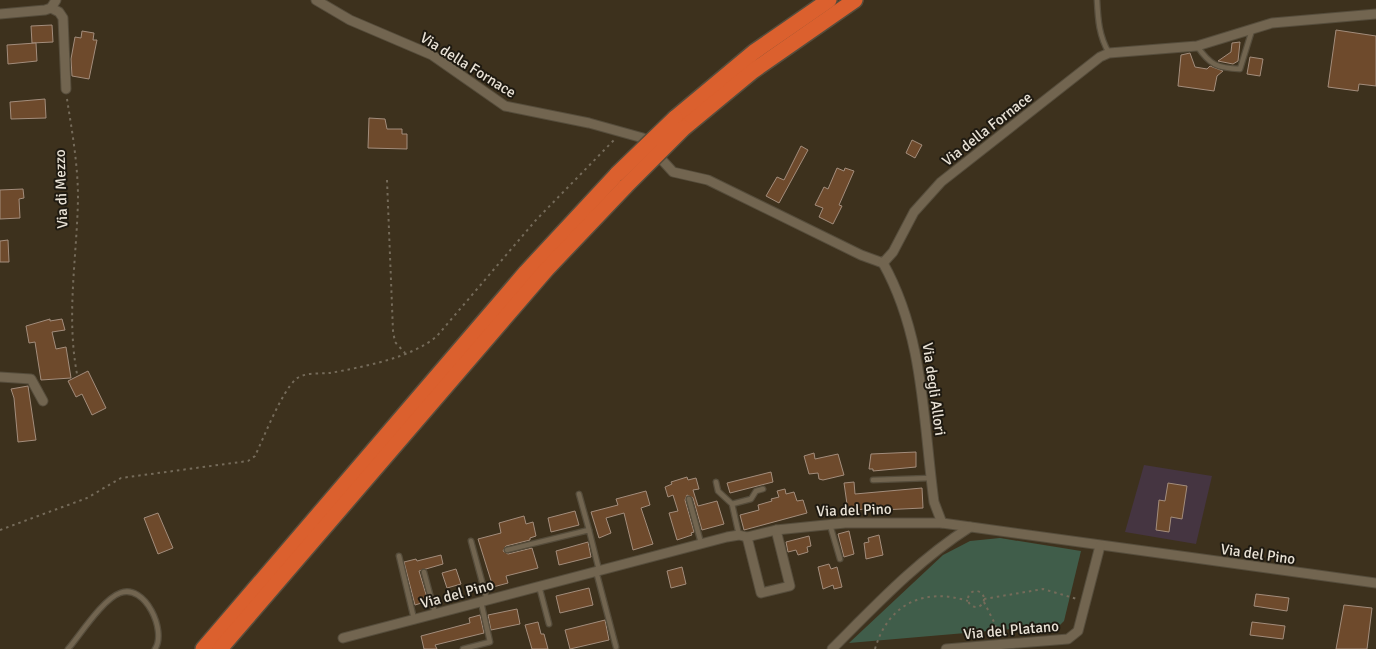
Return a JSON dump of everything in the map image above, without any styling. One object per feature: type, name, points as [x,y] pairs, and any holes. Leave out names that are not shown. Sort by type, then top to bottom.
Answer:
[{"type":"highway","points":[[203,649],[526,272],[754,52],[829,0]]},
{"type":"highway","points":[[679,123],[855,0]]},
{"type":"highway","points":[[220,649],[621,180]]},
{"type":"street","name":"Via della Fornace","points":[[316,0],[350,20],[432,55],[505,106],[622,131],[643,138]]},
{"type":"street","points":[[0,14],[38,11],[54,4],[63,18],[66,89]]},
{"type":"street","name":"Via della Fornace","points":[[883,262],[893,252],[914,212],[941,182],[1100,57],[1109,53],[1197,46],[1272,23],[1376,14]]},
{"type":"street","points":[[663,161],[673,172],[708,180],[861,255],[883,262]]},
{"type":"street","name":"Via degli Allori","points":[[883,262],[902,302],[916,348],[934,502],[942,523]]},
{"type":"street","points":[[0,376],[31,378],[43,401]]},
{"type":"street","name":"Via del Pino","points":[[343,638],[701,543],[776,530],[830,524],[942,523],[1376,583]]},
{"type":"street","points":[[832,649],[882,598],[918,565],[942,545],[970,527]]},
{"type":"street","points":[[743,536],[761,593],[790,586],[776,530]]},
{"type":"street","name":"Via del Platano","points":[[946,649],[1000,645],[1026,646],[1068,639],[1073,636],[1078,631],[1100,546]]},
{"type":"lane","points":[[1097,0],[1098,28],[1102,41],[1109,53]]},
{"type":"lane","points":[[1197,46],[1206,60],[1221,68],[1240,69],[1253,28]]},
{"type":"lane","points":[[873,480],[931,478]]},
{"type":"lane","points":[[716,482],[718,491],[732,504],[743,536]]},
{"type":"lane","points":[[732,504],[751,499],[756,491],[763,489]]},
{"type":"lane","points":[[579,494],[616,647]]},
{"type":"lane","points":[[689,500],[701,543]]},
{"type":"lane","points":[[830,524],[840,560]]},
{"type":"lane","points":[[508,550],[589,530]]},
{"type":"lane","points":[[463,649],[490,642],[484,601],[471,541]]},
{"type":"lane","points":[[399,556],[414,619]]},
{"type":"lane","points":[[424,572],[435,613]]},
{"type":"lane","points":[[539,586],[549,624]]},
{"type":"lane","points":[[68,649],[106,604],[120,593],[127,592],[144,600],[152,613],[160,633],[155,649]]},
{"type":"lane","points":[[226,649],[235,632]]},
{"type":"path","name":"Via di Mezzo","points":[[66,89],[78,187],[72,341],[77,374]]},
{"type":"path","points":[[0,530],[87,498],[121,478],[248,461],[255,456],[285,394],[297,378],[306,374],[349,370],[427,345],[437,336],[536,220],[622,131]]},
{"type":"path","points":[[388,180],[393,331],[395,342],[406,353]]},
{"type":"path","points":[[875,649],[887,621],[894,613],[910,602],[924,597],[940,596],[968,602],[972,606],[977,607],[984,601],[1044,589],[1086,602]]},
{"type":"path","points":[[968,602],[968,596],[974,591],[981,592],[995,624],[1000,645]]},
{"type":"shaded area","points":[[1144,465],[1212,476],[1196,544],[1125,532]]},
{"type":"green space","points":[[1000,538],[1081,551],[1064,621],[1060,625],[849,643],[943,555],[970,541]]},
{"type":"building","points":[[52,25],[53,42],[32,43],[31,26]]},
{"type":"building","points":[[1336,30],[1376,36],[1376,86],[1359,84],[1358,91],[1328,87]]},
{"type":"building","points":[[82,31],[94,33],[93,40],[97,40],[89,79],[72,76],[71,59],[75,37],[81,38]]},
{"type":"building","points":[[1240,42],[1238,61],[1233,64],[1218,61],[1231,52],[1232,43]]},
{"type":"building","points":[[36,43],[37,61],[8,64],[7,45]]},
{"type":"building","points":[[1190,53],[1195,67],[1207,69],[1210,66],[1223,71],[1217,76],[1214,91],[1178,86],[1181,55]]},
{"type":"building","points":[[1250,57],[1263,59],[1260,76],[1247,74]]},
{"type":"building","points":[[45,99],[46,118],[11,119],[10,102]]},
{"type":"building","points":[[369,118],[385,119],[387,129],[402,129],[402,134],[407,134],[407,149],[368,148]]},
{"type":"building","points":[[912,140],[922,145],[915,158],[906,153]]},
{"type":"building","points":[[801,146],[808,150],[779,203],[766,196],[777,177],[784,180]]},
{"type":"building","points":[[837,168],[844,171],[845,168],[854,171],[839,205],[842,206],[833,224],[819,217],[823,208],[815,205],[824,187],[828,189]]},
{"type":"building","points":[[23,189],[24,198],[19,199],[20,218],[0,219],[0,190]]},
{"type":"building","points":[[8,240],[9,262],[0,262],[0,241]]},
{"type":"building","points":[[50,319],[50,321],[62,319],[65,330],[52,332],[56,349],[66,347],[71,378],[41,380],[35,342],[29,343],[26,326]]},
{"type":"building","points":[[88,371],[106,408],[92,415],[82,394],[76,397],[68,381]]},
{"type":"building","points":[[28,386],[36,440],[18,442],[14,398],[11,389]]},
{"type":"building","points":[[916,452],[916,467],[873,471],[873,469],[869,469],[871,454]]},
{"type":"building","points":[[814,453],[815,459],[838,454],[844,475],[823,480],[819,479],[818,473],[809,474],[804,456]]},
{"type":"building","points":[[771,472],[773,482],[730,493],[727,483]]},
{"type":"building","points":[[687,477],[688,480],[696,478],[699,489],[693,490],[698,506],[717,501],[724,524],[702,530],[693,498],[687,495],[685,500],[694,532],[691,533],[692,535],[677,540],[669,513],[678,511],[673,495],[668,497],[665,487],[672,484],[671,482]]},
{"type":"building","points":[[854,482],[855,494],[922,488],[923,508],[881,510],[881,507],[848,511],[844,483]]},
{"type":"building","points":[[1168,483],[1187,486],[1182,519],[1171,517],[1169,532],[1156,530],[1159,500],[1165,501]]},
{"type":"building","points":[[785,489],[786,494],[794,492],[797,501],[803,500],[807,513],[744,530],[740,515],[759,510],[758,505],[779,497],[777,491]]},
{"type":"building","points":[[646,491],[650,505],[641,508],[653,544],[633,550],[624,513],[606,518],[611,533],[599,538],[591,512],[618,505],[616,499]]},
{"type":"building","points":[[575,511],[579,525],[551,532],[548,518]]},
{"type":"building","points":[[158,513],[173,548],[158,554],[144,518]]},
{"type":"building","points":[[524,516],[526,524],[533,522],[536,536],[530,538],[530,540],[506,546],[503,551],[508,554],[532,548],[538,568],[506,576],[508,583],[493,587],[478,539],[501,533],[499,523]]},
{"type":"building","points":[[849,531],[854,554],[844,557],[838,534]]},
{"type":"building","points":[[879,535],[883,555],[866,559],[864,543],[869,542],[868,538]]},
{"type":"building","points":[[809,536],[811,546],[807,547],[808,552],[798,555],[796,550],[788,552],[786,542]]},
{"type":"building","points":[[588,542],[591,557],[559,565],[556,551]]},
{"type":"building","points":[[441,555],[443,564],[419,571],[428,601],[415,605],[404,562]]},
{"type":"building","points":[[829,564],[831,569],[837,567],[842,587],[834,589],[833,585],[823,589],[818,567]]},
{"type":"building","points":[[682,567],[686,584],[671,588],[667,571]]},
{"type":"building","points":[[456,569],[461,584],[447,588],[442,573]]},
{"type":"building","points":[[589,588],[593,605],[560,613],[556,596]]},
{"type":"building","points":[[1256,594],[1289,598],[1287,611],[1254,606]]},
{"type":"building","points":[[1344,605],[1372,608],[1367,649],[1336,649]]},
{"type":"building","points":[[517,609],[520,624],[491,630],[488,615]]},
{"type":"building","points":[[480,615],[484,633],[435,645],[437,649],[424,649],[421,636],[470,623],[469,618]]},
{"type":"building","points":[[605,620],[609,640],[570,649],[565,630]]},
{"type":"building","points":[[538,622],[548,649],[532,649],[525,625]]},
{"type":"building","points":[[1252,622],[1285,626],[1283,639],[1250,635]]}]
